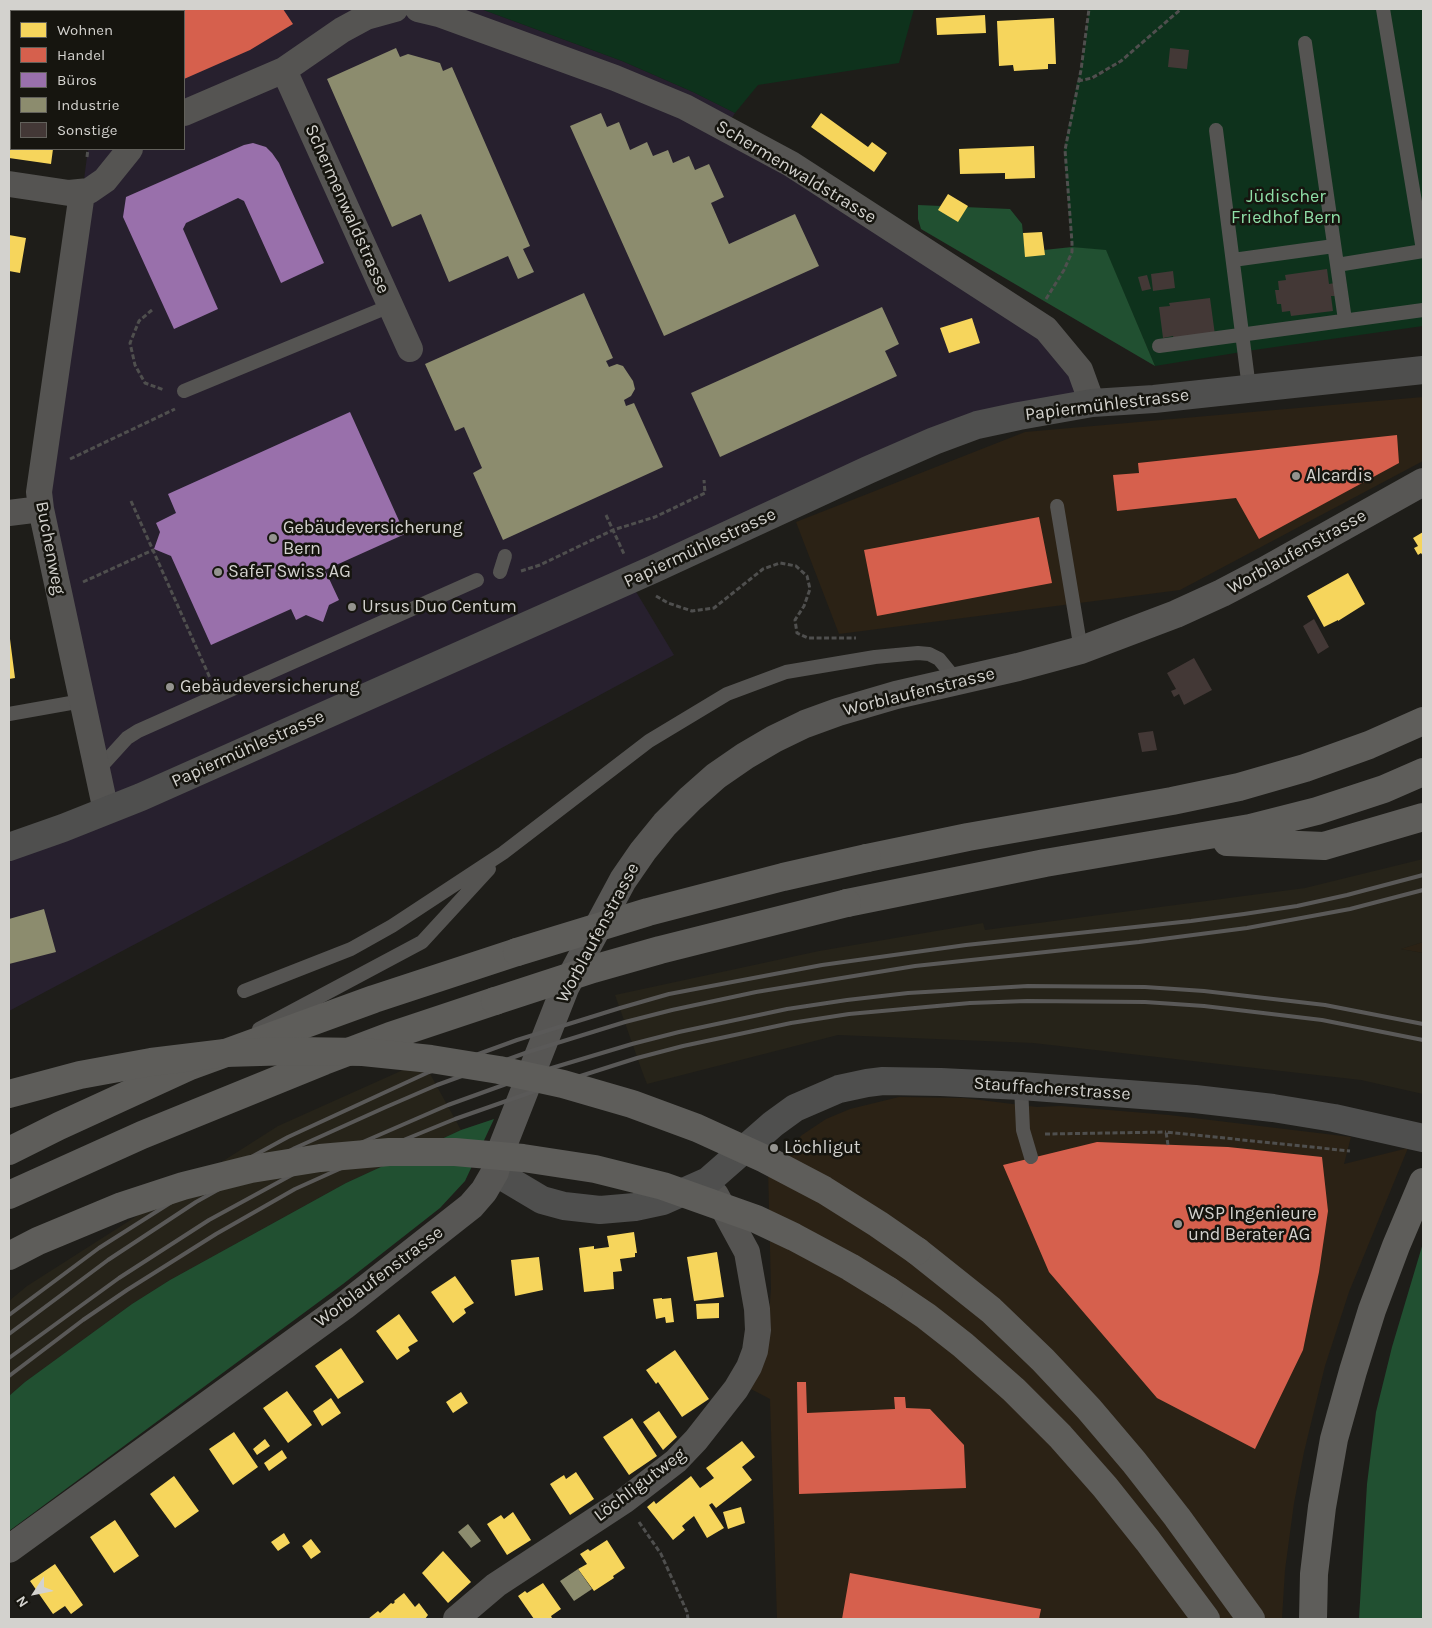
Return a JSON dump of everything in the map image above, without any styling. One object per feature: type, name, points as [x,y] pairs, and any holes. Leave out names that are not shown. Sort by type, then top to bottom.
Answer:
[{"type":"highway","points":[[9,1151],[190,1066],[374,999],[583,931],[648,912],[866,858],[1238,787],[1305,768],[1369,745],[1423,721]]},
{"type":"highway","points":[[9,1195],[142,1135],[324,1061],[390,1036],[593,969],[660,950],[847,903],[997,872],[1250,828],[1317,811],[1384,788],[1423,772]]},
{"type":"highway","points":[[1181,840],[1324,846],[1423,817]]},
{"type":"highway","points":[[9,1094],[80,1075],[150,1062],[225,1054],[295,1051],[363,1052],[431,1059],[499,1070],[562,1084],[632,1104],[697,1128],[765,1159],[824,1190],[917,1251],[991,1310],[1043,1360],[1089,1409],[1134,1462],[1252,1619]]},
{"type":"highway","points":[[9,1256],[38,1241],[122,1206],[183,1186],[251,1169],[320,1158],[389,1152],[455,1152],[523,1158],[595,1169],[663,1186],[720,1205],[778,1230],[850,1267],[926,1316],[1014,1390],[1060,1436],[1142,1533],[1206,1619]]},
{"type":"highway","points":[[1313,1619],[1314,1574],[1322,1506],[1334,1439],[1372,1310],[1421,1188]]},
{"type":"main road","name":"Papiermühlestrasse","points":[[9,847],[106,811],[642,574],[934,441],[977,426],[1019,416],[1092,404],[1423,370]]},
{"type":"main road","name":"Worblaufenstrasse","points":[[9,1549],[344,1306],[471,1206],[484,1191],[495,1172],[500,1154],[565,988],[623,880],[665,824],[716,776],[774,739],[805,724],[838,712],[870,702],[1082,650],[1156,622],[1222,593],[1423,482]]},
{"type":"main road","name":"Stauffacherstrasse","points":[[708,1181],[781,1118],[810,1101],[839,1089],[867,1083],[891,1081],[1021,1086],[1214,1101],[1273,1108],[1370,1125],[1423,1138]]},
{"type":"main road","points":[[495,1172],[542,1200],[564,1206],[600,1210],[635,1207],[663,1201],[708,1181]]},
{"type":"street","points":[[185,113],[284,70],[342,30],[366,17],[395,9]]},
{"type":"street","name":"Schermenwaldstrasse","points":[[418,9],[438,14],[615,78],[685,106],[791,164],[1046,329],[1080,370],[1092,404]]},
{"type":"street","name":"Schermenwaldstrasse","points":[[284,70],[410,349]]},
{"type":"street","points":[[9,184],[69,193],[88,191],[105,180],[129,150]]},
{"type":"street","name":"Buchenweg","points":[[82,192],[39,492],[41,509],[106,811]]},
{"type":"street","points":[[9,513],[41,509]]},
{"type":"street","name":"Löchligutweg","points":[[456,1619],[496,1585],[624,1501],[676,1461],[717,1415],[749,1367],[755,1351],[758,1330],[757,1309],[746,1252],[708,1181]]},
{"type":"lane","points":[[1337,265],[1423,250],[1383,9]]},
{"type":"lane","points":[[1305,43],[1345,320]]},
{"type":"lane","points":[[1216,130],[1249,388]]},
{"type":"lane","points":[[1233,260],[1334,246]]},
{"type":"lane","points":[[184,392],[390,306]]},
{"type":"lane","points":[[1159,346],[1423,310]]},
{"type":"lane","points":[[1057,506],[1082,650]]},
{"type":"lane","points":[[500,572],[505,556]]},
{"type":"lane","points":[[97,771],[127,738],[138,731],[477,580]]},
{"type":"lane","points":[[244,991],[351,949],[392,926],[503,853],[649,741],[727,694],[786,672],[875,657],[918,653],[929,654],[939,659],[957,681]]},
{"type":"lane","points":[[9,714],[82,701]]},
{"type":"lane","points":[[190,1066],[422,942],[503,853]]},
{"type":"lane","points":[[1021,1086],[1024,1134],[1031,1157]]},
{"type":"path","points":[[1032,319],[1064,270],[1072,252],[1065,150],[1085,45],[1089,9]]},
{"type":"path","points":[[1078,81],[1092,78],[1121,61],[1181,9]]},
{"type":"path","points":[[86,157],[88,150]]},
{"type":"path","points":[[40,477],[54,466],[188,402],[184,392],[162,390],[146,383],[135,365],[130,343],[139,321],[152,310]]},
{"type":"path","points":[[500,572],[515,572],[533,568],[613,530],[655,517],[705,493],[704,480]]},
{"type":"path","points":[[131,501],[218,695]]},
{"type":"path","points":[[606,515],[626,559],[634,556],[651,593],[668,603],[692,611],[714,608],[763,569],[780,563],[796,566],[807,576],[810,589],[804,606],[795,620],[797,633],[808,638],[869,638],[875,657]]},
{"type":"path","points":[[74,586],[153,550]]},
{"type":"path","points":[[1024,1134],[1166,1132],[1359,1152],[1370,1125]]},
{"type":"path","points":[[1166,1132],[1168,1145]]},
{"type":"path","points":[[648,1535],[661,1554],[687,1612],[688,1619]]},
{"type":"shaded area","points":[[481,9],[622,61],[693,92],[735,113],[726,127],[1032,319],[1092,403],[1019,416],[629,580],[674,655],[9,1011],[9,847],[106,811],[41,509],[88,150],[185,150],[185,10],[112,10]]},
{"type":"shaded area","points":[[1423,397],[1423,461],[1180,590],[839,634],[796,522],[1025,432]]},
{"type":"shaded area","points":[[1423,859],[1423,942],[1401,949],[1423,953],[1423,1094],[1361,1080],[1033,1043],[838,1035],[647,1084],[615,995],[819,951],[983,923],[985,930],[1305,888]]},
{"type":"shaded area","points":[[1423,942],[1423,953],[1400,949]]},
{"type":"shaded area","points":[[423,1061],[461,1130],[346,1183],[170,1280],[132,1304],[25,1382],[9,1396],[9,1301],[27,1286],[278,1126]]},
{"type":"shaded area","points":[[899,1097],[964,1098],[1037,1107],[1061,1106],[1169,1115],[1351,1137],[1344,1164],[1408,1148],[1349,1292],[1325,1366],[1304,1452],[1294,1503],[1285,1570],[1282,1619],[777,1619],[770,1399],[749,1388],[766,1353],[771,1289],[768,1168],[802,1135],[826,1119],[850,1109]]},
{"type":"green space","points":[[481,9],[914,9],[899,63],[758,85],[735,113],[693,92],[622,61]]},
{"type":"green space","name":"Jüdischer Friedhof Bern","points":[[1089,9],[1423,9],[1423,326],[1155,366],[1106,251],[1072,247],[1071,243],[1064,150],[1077,82],[1093,79],[1123,61],[1092,78],[1078,81]]},
{"type":"green space","points":[[918,205],[1010,209],[1022,224],[1025,252],[1072,247],[1106,250],[1155,366],[921,229],[918,219]]},
{"type":"green space","points":[[494,1119],[465,1181],[440,1208],[343,1284],[9,1531],[9,1396],[25,1382],[132,1304],[170,1280],[346,1183],[461,1130]]},
{"type":"green space","points":[[1423,1243],[1423,1619],[1359,1619],[1367,1484],[1376,1412],[1392,1347]]},
{"type":"building: Wohnen","points":[[9,9],[66,9],[10,10],[9,13]]},
{"type":"building: Wohnen","points":[[10,15],[10,120],[9,120]]},
{"type":"building: Wohnen","points":[[985,15],[986,33],[937,35],[936,18]]},
{"type":"building: Wohnen","points":[[1054,18],[1056,64],[1048,64],[1048,69],[1014,71],[1013,65],[999,66],[997,21]]},
{"type":"building: Wohnen","points":[[821,113],[868,147],[872,142],[887,153],[874,172],[811,127]]},
{"type":"building: Wohnen","points":[[9,134],[10,150],[53,150],[51,164],[9,158]]},
{"type":"building: Wohnen","points":[[1034,146],[1035,178],[1005,179],[1005,173],[960,174],[959,149]]},
{"type":"building: Wohnen","points":[[948,194],[968,206],[958,222],[938,210]]},
{"type":"building: Wohnen","points":[[1042,232],[1045,255],[1025,257],[1023,233]]},
{"type":"building: Wohnen","points":[[9,235],[26,238],[20,273],[9,271]]},
{"type":"building: Wohnen","points":[[972,318],[980,343],[949,353],[940,328]]},
{"type":"building: Wohnen","points":[[1423,532],[1423,556],[1421,553],[1418,555],[1414,548],[1418,546],[1413,538]]},
{"type":"building: Wohnen","points":[[1348,573],[1365,604],[1338,621],[1324,627],[1307,596]]},
{"type":"building: Wohnen","points":[[9,640],[15,678],[9,679]]},
{"type":"building: Wohnen","points":[[634,1232],[637,1253],[635,1253],[635,1257],[620,1259],[622,1271],[613,1272],[614,1289],[584,1292],[579,1248],[609,1247],[607,1236]]},
{"type":"building: Wohnen","points":[[717,1252],[724,1297],[694,1301],[687,1257]]},
{"type":"building: Wohnen","points":[[539,1257],[543,1290],[515,1296],[511,1260]]},
{"type":"building: Wohnen","points":[[455,1276],[474,1303],[464,1309],[466,1313],[453,1323],[431,1292]]},
{"type":"building: Wohnen","points":[[671,1298],[674,1322],[666,1323],[665,1317],[656,1319],[653,1299]]},
{"type":"building: Wohnen","points":[[719,1303],[719,1318],[697,1319],[696,1304]]},
{"type":"building: Wohnen","points":[[399,1314],[418,1341],[408,1347],[410,1351],[397,1360],[376,1331]]},
{"type":"building: Wohnen","points":[[341,1348],[364,1382],[338,1399],[315,1366]]},
{"type":"building: Wohnen","points":[[675,1350],[709,1399],[682,1417],[658,1382],[656,1384],[646,1370]]},
{"type":"building: Wohnen","points":[[287,1391],[312,1425],[288,1443],[263,1408]]},
{"type":"building: Wohnen","points":[[461,1392],[468,1403],[453,1413],[446,1402]]},
{"type":"building: Wohnen","points":[[331,1398],[341,1413],[322,1426],[313,1411]]},
{"type":"building: Wohnen","points":[[659,1411],[677,1437],[663,1450],[643,1422]]},
{"type":"building: Wohnen","points":[[632,1418],[657,1456],[629,1475],[603,1437]]},
{"type":"building: Wohnen","points":[[234,1432],[258,1467],[233,1485],[209,1449]]},
{"type":"building: Wohnen","points":[[265,1439],[270,1446],[257,1455],[253,1449]]},
{"type":"building: Wohnen","points":[[742,1441],[755,1457],[742,1467],[752,1480],[716,1508],[712,1503],[709,1505],[724,1528],[707,1538],[694,1516],[682,1526],[685,1530],[673,1540],[647,1507],[654,1501],[656,1504],[691,1476],[700,1488],[714,1478],[706,1468]]},
{"type":"building: Wohnen","points":[[282,1450],[287,1458],[269,1471],[264,1463]]},
{"type":"building: Wohnen","points":[[576,1472],[594,1499],[570,1515],[550,1484],[564,1475],[566,1479]]},
{"type":"building: Wohnen","points":[[174,1476],[199,1511],[175,1528],[150,1494]]},
{"type":"building: Wohnen","points":[[741,1507],[745,1523],[728,1529],[723,1512]]},
{"type":"building: Wohnen","points":[[513,1512],[531,1540],[507,1555],[487,1524],[501,1515],[504,1519]]},
{"type":"building: Wohnen","points":[[115,1520],[139,1556],[114,1573],[90,1537]]},
{"type":"building: Wohnen","points":[[284,1533],[290,1543],[278,1551],[271,1542]]},
{"type":"building: Wohnen","points":[[311,1539],[321,1552],[311,1559],[302,1546]]},
{"type":"building: Wohnen","points":[[607,1540],[625,1568],[594,1591],[578,1569],[587,1564],[580,1554],[588,1549],[590,1551]]},
{"type":"building: Wohnen","points":[[443,1551],[471,1582],[448,1603],[422,1573]]},
{"type":"building: Wohnen","points":[[55,1564],[83,1605],[71,1614],[65,1606],[53,1614],[30,1581]]},
{"type":"building: Wohnen","points":[[543,1583],[561,1609],[551,1616],[551,1619],[534,1619],[518,1596]]},
{"type":"building: Wohnen","points":[[404,1593],[415,1607],[419,1603],[428,1615],[425,1619],[368,1619],[378,1611],[380,1613],[391,1603],[393,1604]]},
{"type":"building: Handel","points":[[283,9],[293,24],[250,50],[185,79],[185,10],[159,10]]},
{"type":"building: Handel","points":[[1397,435],[1399,463],[1259,539],[1236,498],[1117,511],[1113,475],[1139,473],[1138,463]]},
{"type":"building: Handel","points":[[1039,517],[1052,583],[877,616],[864,550]]},
{"type":"building: Handel","points":[[1097,1142],[1228,1147],[1322,1157],[1328,1211],[1319,1272],[1303,1350],[1255,1449],[1157,1398],[1049,1272],[1003,1165]]},
{"type":"building: Handel","points":[[797,1382],[806,1382],[807,1413],[895,1409],[894,1397],[905,1397],[906,1408],[930,1409],[964,1445],[966,1488],[799,1494]]},
{"type":"building: Handel","points":[[850,1573],[1041,1609],[1039,1619],[842,1619]]},
{"type":"building: Büros","points":[[253,143],[266,147],[279,163],[324,263],[281,283],[244,201],[238,198],[186,223],[183,229],[218,309],[174,329],[123,217],[126,197],[244,145]]},
{"type":"building: Büros","points":[[350,412],[405,534],[325,570],[339,600],[329,605],[323,622],[306,615],[296,620],[291,609],[211,645],[171,556],[154,549],[160,532],[156,523],[176,513],[168,494]]},
{"type":"building: Industrie","points":[[396,48],[400,57],[408,54],[440,63],[443,71],[452,67],[530,246],[523,249],[534,272],[518,279],[508,256],[449,282],[421,214],[392,227],[327,79]]},
{"type":"building: Industrie","points":[[601,113],[607,127],[619,122],[630,150],[647,142],[653,156],[668,150],[673,163],[689,156],[695,170],[709,164],[724,197],[711,203],[729,244],[795,214],[819,266],[664,336],[570,126]]},
{"type":"building: Industrie","points":[[584,293],[613,358],[606,361],[609,367],[617,364],[623,366],[633,381],[635,389],[631,396],[624,400],[626,406],[634,403],[663,467],[503,540],[473,473],[482,468],[464,427],[455,431],[425,364]]},
{"type":"building: Industrie","points":[[882,307],[899,344],[885,351],[897,376],[720,457],[691,393]]},
{"type":"building: Industrie","points":[[44,909],[56,952],[9,964],[9,919]]},
{"type":"building: Industrie","points":[[468,1524],[481,1541],[471,1548],[458,1532]]},
{"type":"building: Industrie","points":[[578,1569],[592,1589],[574,1601],[560,1581]]},
{"type":"building: Sonstige","points":[[1170,48],[1189,50],[1187,69],[1168,67]]},
{"type":"building: Sonstige","points":[[1327,269],[1329,284],[1335,283],[1336,296],[1331,296],[1333,311],[1291,316],[1290,311],[1282,312],[1281,304],[1277,304],[1275,290],[1279,290],[1278,281],[1286,280],[1285,275]]},
{"type":"building: Sonstige","points":[[1173,271],[1175,288],[1153,291],[1151,274]]},
{"type":"building: Sonstige","points":[[1147,275],[1151,289],[1142,291],[1138,277]]},
{"type":"building: Sonstige","points":[[1210,298],[1215,335],[1174,339],[1173,336],[1163,338],[1159,307],[1170,306],[1169,303]]},
{"type":"building: Sonstige","points":[[1314,619],[1329,647],[1318,654],[1303,626]]},
{"type":"building: Sonstige","points":[[1194,658],[1212,690],[1184,705],[1179,694],[1174,697],[1171,691],[1176,689],[1167,673]]},
{"type":"building: Sonstige","points":[[1153,731],[1157,750],[1142,752],[1138,733]]},
{"type":"railway","points":[[9,1315],[99,1248],[189,1191],[288,1137],[429,1072],[517,1040],[669,994],[822,965],[966,945],[1244,914],[1297,906],[1423,875]]},
{"type":"railway","points":[[9,1334],[108,1260],[196,1202],[248,1173],[295,1148],[386,1107],[437,1085],[528,1052],[625,1022],[756,992],[915,966],[1139,942],[1247,928],[1350,909],[1423,890]]},
{"type":"railway","points":[[9,1358],[119,1278],[209,1220],[310,1165],[448,1105],[545,1070],[679,1032],[787,1009],[847,1000],[908,993],[1028,986],[1145,987],[1204,991],[1325,1005],[1423,1024]]},
{"type":"railway","points":[[9,1376],[83,1320],[127,1290],[216,1234],[295,1189],[455,1119],[549,1086],[637,1058],[683,1046],[791,1023],[849,1014],[970,1003],[1027,1001],[1145,1002],[1204,1006],[1322,1020],[1423,1040]]},
{"type":"place","name":"Alcardis","points":[[1296,476]]},
{"type":"place","name":"Gebäudeversicherung Bern","points":[[273,538]]},
{"type":"place","name":"SafeT Swiss AG","points":[[218,572]]},
{"type":"place","name":"Ursus Duo Centum","points":[[352,607]]},
{"type":"place","name":"Gebäudeversicherung","points":[[170,687]]},
{"type":"place","name":"Löchligut","points":[[774,1148]]},
{"type":"place","name":"WSP Ingenieure und Berater AG","points":[[1178,1224]]}]
